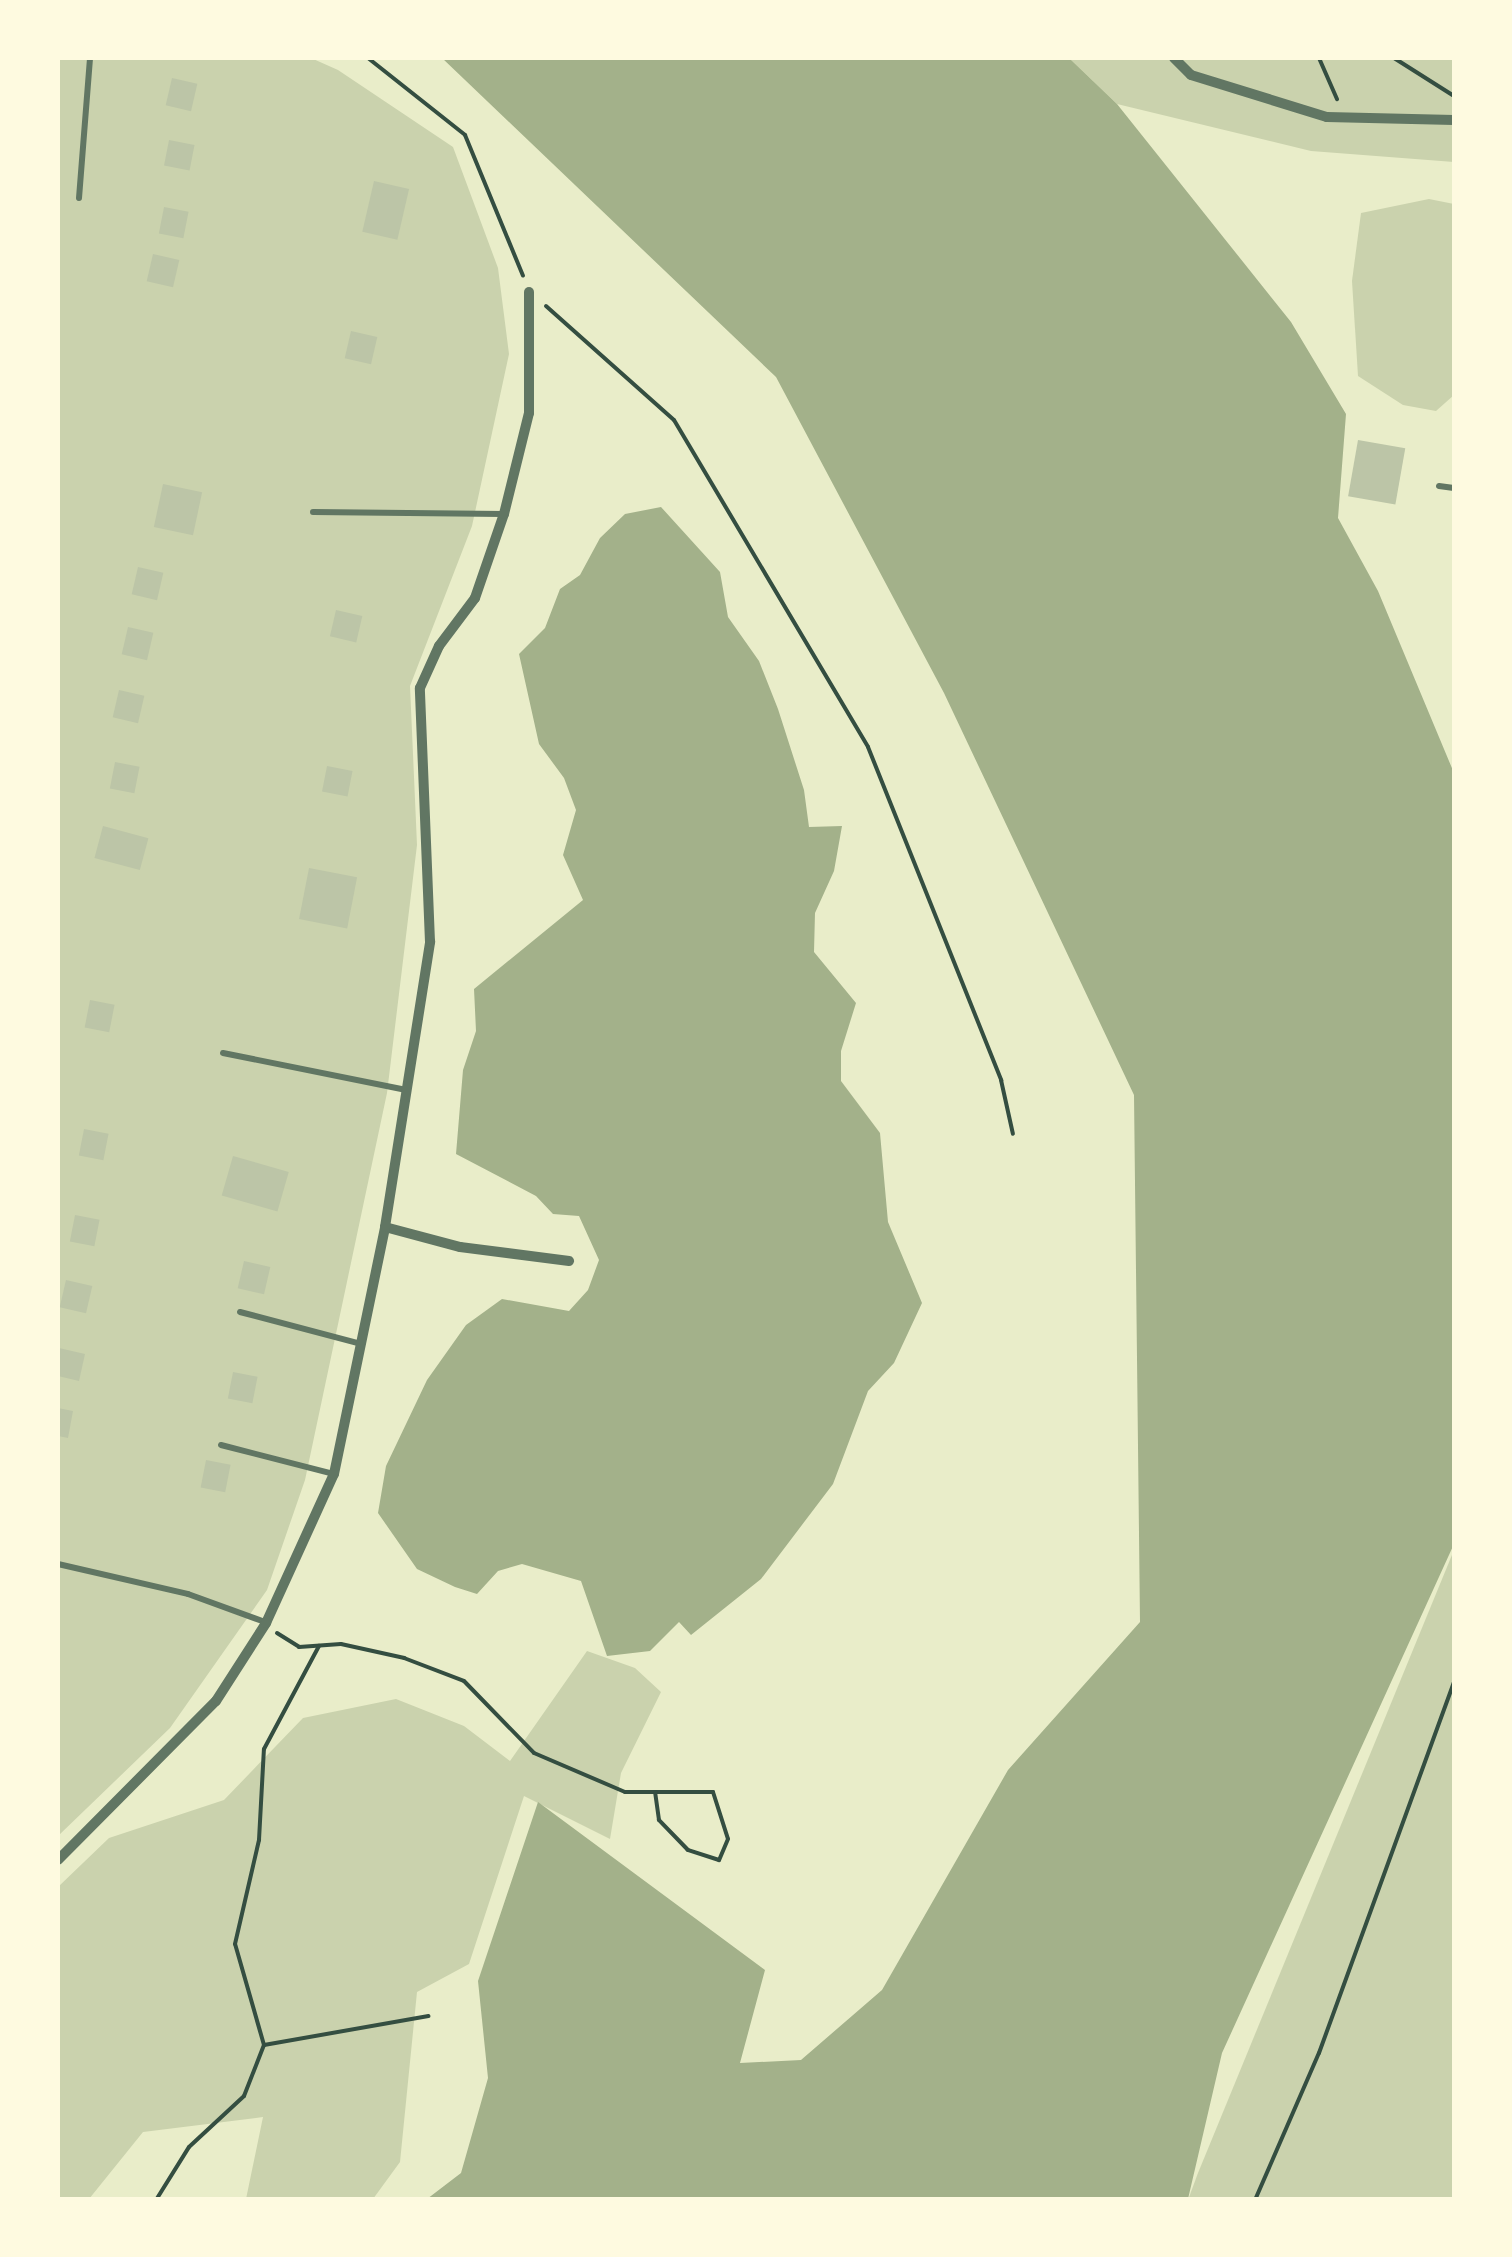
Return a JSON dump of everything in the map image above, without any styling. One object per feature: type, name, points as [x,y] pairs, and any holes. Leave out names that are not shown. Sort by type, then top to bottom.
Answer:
[{"type":"street","points":[[1174,58],[1190,75],[1345,118],[1454,120]]},
{"type":"street","points":[[58,1860],[216,1701],[266,1623],[334,1474],[385,1227],[430,942],[420,688],[475,598],[504,514],[529,413],[529,292]]},
{"type":"street","points":[[385,1227],[460,1248],[568,1261]]},
{"type":"lane","points":[[79,198],[90,58]]},
{"type":"lane","points":[[1439,486],[1454,488]]},
{"type":"lane","points":[[313,512],[504,514]]},
{"type":"lane","points":[[223,1053],[407,1090]]},
{"type":"lane","points":[[240,1312],[360,1344]]},
{"type":"lane","points":[[221,1445],[334,1474]]},
{"type":"lane","points":[[58,1564],[188,1594],[266,1623]]},
{"type":"path","points":[[368,58],[465,135],[529,292],[674,420],[868,747],[1002,1080],[1013,1134]]},
{"type":"path","points":[[1319,58],[1345,118]]},
{"type":"path","points":[[1394,58],[1454,96]]},
{"type":"path","points":[[266,1623],[299,1648],[320,1646],[404,1658],[464,1681],[534,1753],[625,1792],[655,1792],[714,1792],[728,1839],[720,1860],[688,1850],[659,1820],[655,1792]]},
{"type":"path","points":[[156,2200],[190,2147],[244,2096],[264,2045],[234,1944],[259,1840],[264,1749],[320,1646]]},
{"type":"path","points":[[1256,2200],[1320,2052],[1454,1683]]},
{"type":"path","points":[[264,2045],[428,2016]]},
{"type":"shaded area","points":[[58,58],[311,58],[338,70],[453,147],[498,268],[509,354],[472,526],[410,686],[417,845],[387,1093],[305,1480],[267,1590],[170,1728],[58,1836]]},
{"type":"shaded area","points":[[442,58],[1069,58],[1117,104],[1291,322],[1346,414],[1338,518],[1378,591],[1454,773],[1454,1544],[1222,2053],[1188,2199],[427,2199],[461,2173],[488,2078],[478,1981],[538,1802],[765,1970],[740,2063],[801,2060],[882,1990],[1008,1770],[1140,1622],[1134,1095],[944,693],[776,377]]},
{"type":"shaded area","points":[[1069,58],[1454,58],[1454,162],[1311,151],[1117,104]]},
{"type":"shaded area","points":[[1429,199],[1454,204],[1454,395],[1436,411],[1403,405],[1358,376],[1352,281],[1361,213]]},
{"type":"shaded area","points":[[661,507],[720,572],[728,617],[759,661],[778,709],[804,790],[809,827],[842,826],[834,871],[815,913],[814,952],[856,1003],[841,1051],[841,1081],[880,1133],[888,1222],[922,1303],[894,1363],[868,1391],[833,1484],[761,1579],[691,1635],[679,1622],[650,1651],[607,1656],[581,1581],[522,1564],[498,1571],[477,1594],[455,1587],[417,1569],[378,1513],[386,1466],[427,1380],[466,1325],[502,1299],[569,1311],[588,1290],[599,1260],[579,1216],[553,1214],[536,1196],[456,1154],[463,1070],[476,1031],[474,989],[583,900],[563,855],[576,810],[564,778],[539,744],[519,654],[545,628],[560,589],[580,575],[600,538],[625,514]]},
{"type":"shaded area","points":[[1454,1550],[1454,2199],[1188,2200],[1198,2173]]},
{"type":"shaded area","points":[[587,1651],[635,1668],[661,1692],[621,1773],[610,1839],[524,1796],[469,1964],[417,1992],[400,2162],[373,2199],[246,2199],[263,2117],[143,2132],[89,2199],[58,2200],[58,1887],[109,1838],[224,1800],[303,1718],[396,1699],[464,1726],[510,1761]]},
{"type":"building","points":[[172,78],[197,84],[191,111],[166,105]]},
{"type":"building","points":[[169,140],[195,145],[190,170],[164,166]]},
{"type":"building","points":[[374,181],[409,189],[397,240],[362,232]]},
{"type":"building","points":[[164,207],[189,212],[183,238],[159,234]]},
{"type":"building","points":[[153,254],[179,260],[173,287],[147,281]]},
{"type":"building","points":[[351,331],[377,337],[371,364],[345,358]]},
{"type":"building","points":[[1358,440],[1405,448],[1395,504],[1348,496]]},
{"type":"building","points":[[163,484],[202,492],[193,535],[154,527]]},
{"type":"building","points":[[138,567],[163,573],[157,600],[132,594]]},
{"type":"building","points":[[336,610],[362,616],[356,642],[330,636]]},
{"type":"building","points":[[128,627],[153,633],[147,660],[122,654]]},
{"type":"building","points":[[119,690],[144,696],[138,723],[113,717]]},
{"type":"building","points":[[115,762],[140,767],[134,793],[110,789]]},
{"type":"building","points":[[327,766],[353,771],[348,796],[322,792]]},
{"type":"building","points":[[103,826],[148,838],[140,870],[94,858]]},
{"type":"building","points":[[309,868],[357,877],[347,928],[299,919]]},
{"type":"building","points":[[90,1000],[115,1005],[109,1032],[85,1027]]},
{"type":"building","points":[[84,1129],[109,1134],[103,1160],[79,1156]]},
{"type":"building","points":[[233,1156],[289,1172],[277,1211],[222,1195]]},
{"type":"building","points":[[75,1215],[100,1220],[94,1246],[70,1242]]},
{"type":"building","points":[[244,1261],[270,1267],[264,1294],[238,1288]]},
{"type":"building","points":[[66,1280],[92,1286],[86,1313],[60,1307]]},
{"type":"building","points":[[59,1348],[85,1354],[79,1381],[58,1376]]},
{"type":"building","points":[[233,1372],[258,1377],[252,1403],[228,1399]]},
{"type":"building","points":[[58,1408],[73,1411],[68,1438],[58,1436]]},
{"type":"building","points":[[206,1460],[231,1465],[225,1492],[201,1487]]}]
